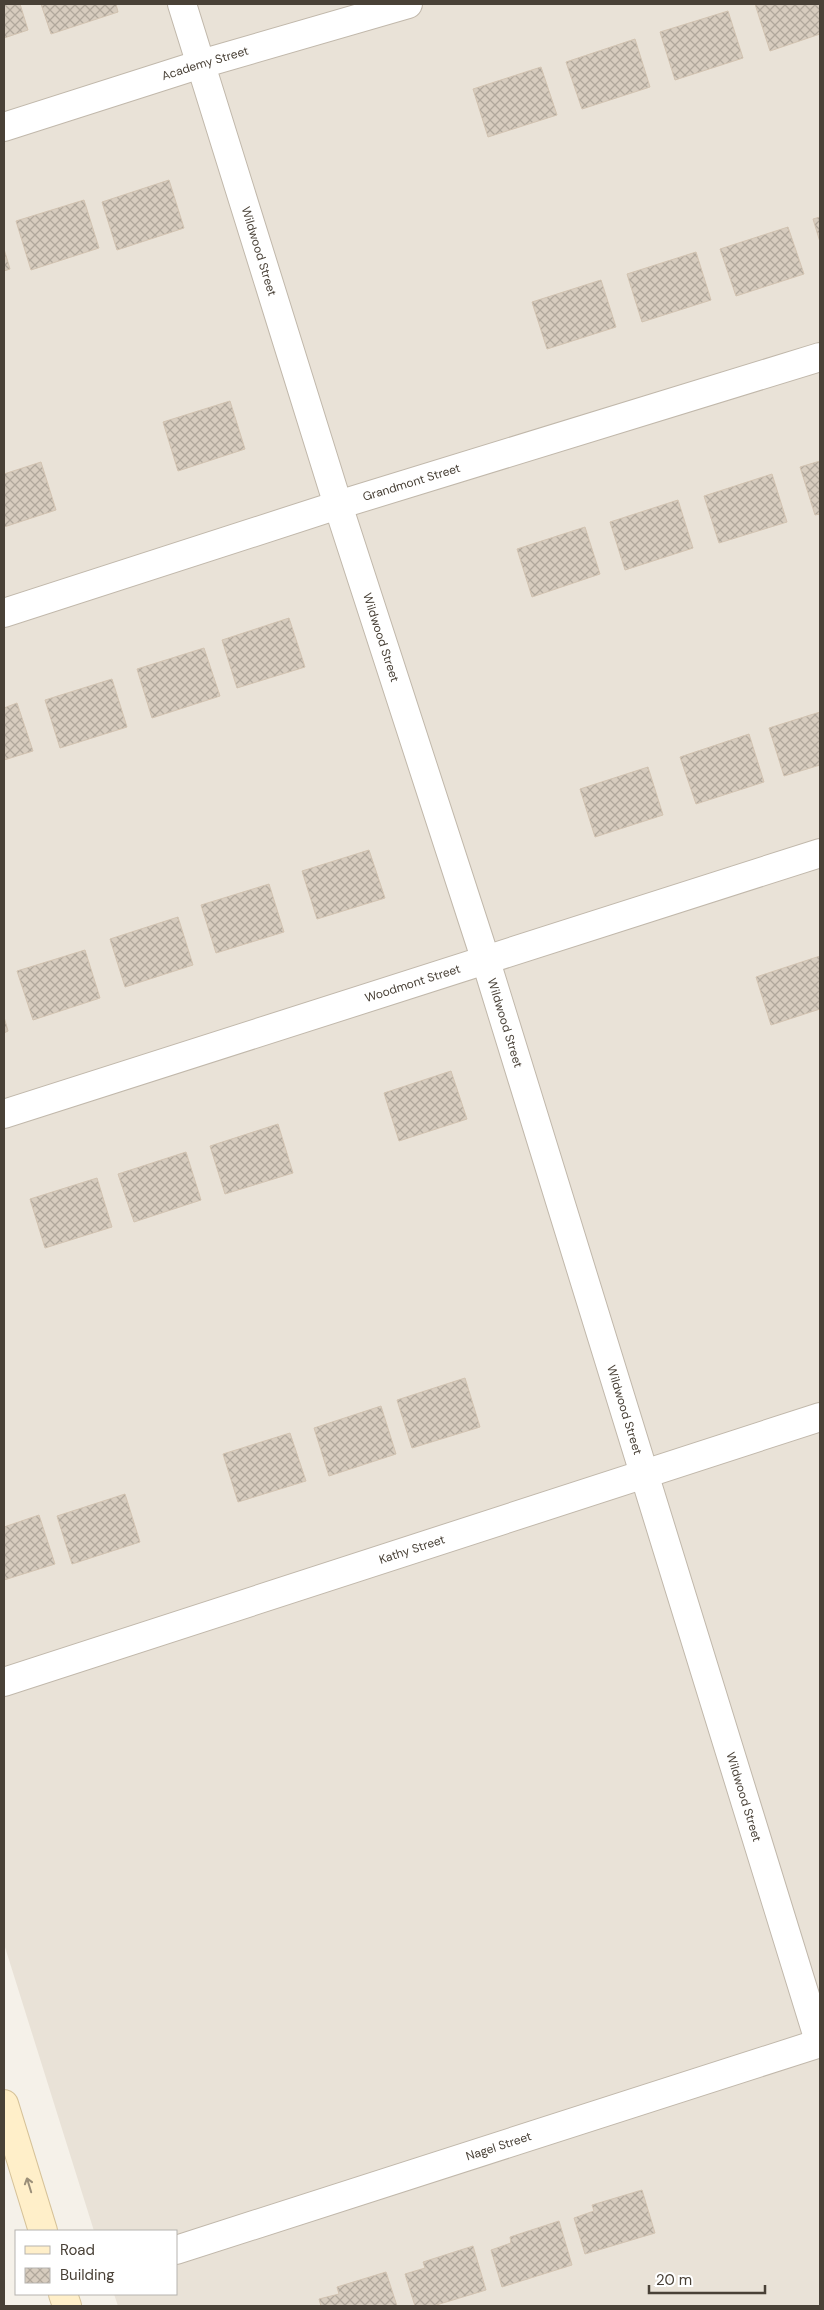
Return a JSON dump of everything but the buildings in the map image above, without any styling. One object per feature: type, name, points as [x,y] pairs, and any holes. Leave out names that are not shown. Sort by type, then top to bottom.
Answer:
[{"type":"main road","points":[[4,2104],[43,2230]]},
{"type":"street","name":"Wildwood Street","points":[[182,4],[338,505],[485,958],[820,2043]]},
{"type":"street","name":"Academy Street","points":[[4,127],[201,64],[408,4]]},
{"type":"street","name":"Grandmont Street","points":[[4,613],[338,505],[820,357]]},
{"type":"street","name":"Woodmont Street","points":[[4,1114],[485,958],[820,853]]},
{"type":"street","name":"Kathy Street","points":[[4,1682],[820,1417]]},
{"type":"street","name":"Nagel Street","points":[[178,2249],[820,2043]]},
{"type":"shaded area","points":[[4,4],[820,4],[820,2306],[118,2306],[114,2295],[178,2295],[178,2230],[94,2230],[4,1944]]}]
